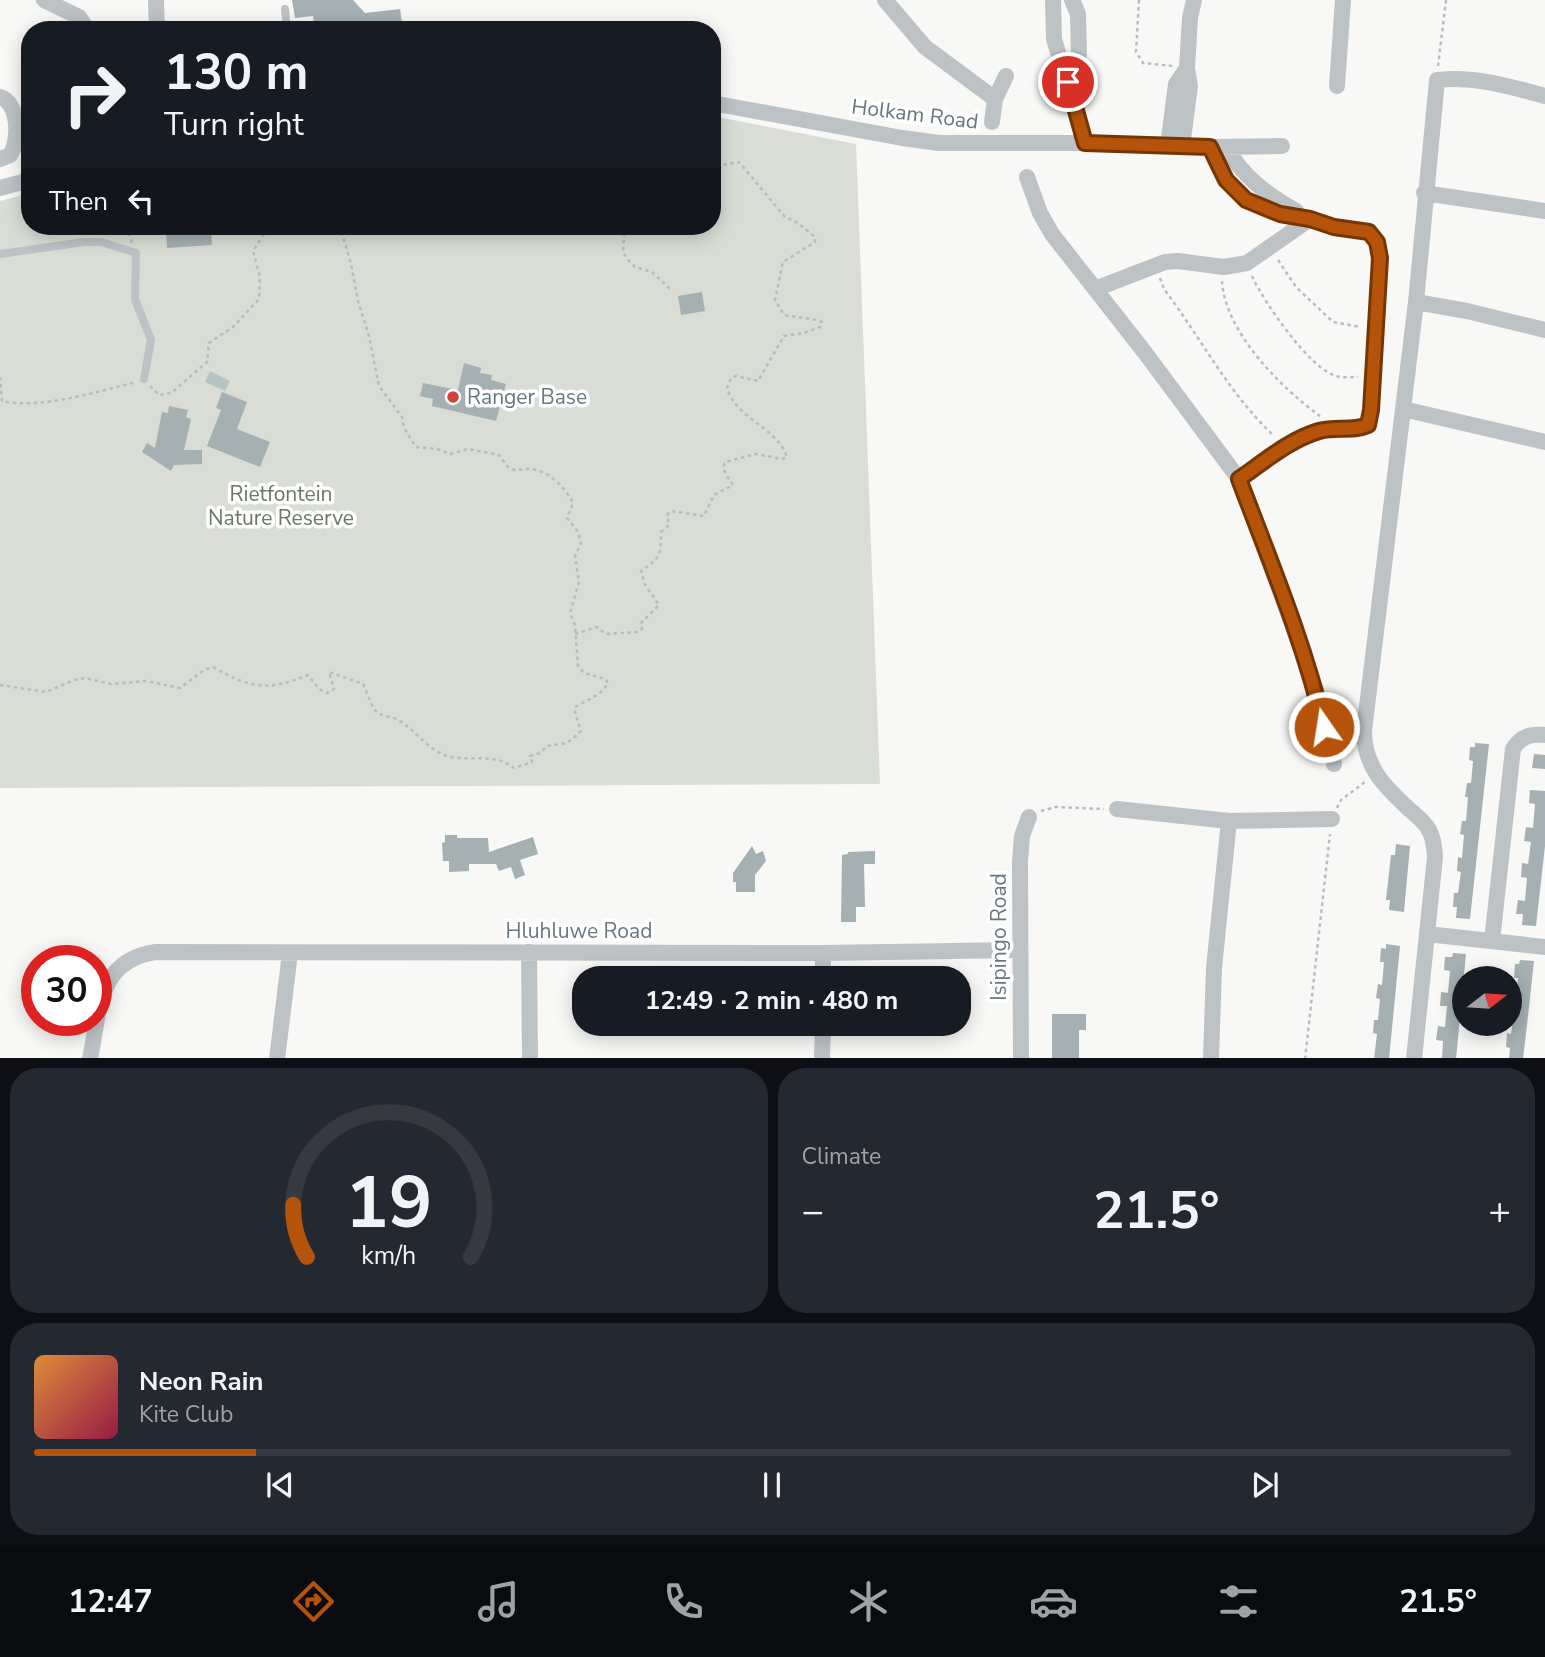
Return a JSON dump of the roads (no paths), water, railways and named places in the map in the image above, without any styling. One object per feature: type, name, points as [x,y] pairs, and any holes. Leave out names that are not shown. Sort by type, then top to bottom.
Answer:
[{"type":"street","points":[[44,0],[81,21]]},
{"type":"street","points":[[156,0],[157,21]]},
{"type":"street","points":[[885,0],[925,47],[995,99]]},
{"type":"street","points":[[1053,0],[1054,39],[1085,143]]},
{"type":"street","points":[[1068,82],[1079,54],[1078,14],[1072,0]]},
{"type":"street","points":[[1169,146],[1190,86],[1186,68],[1191,7],[1194,0]]},
{"type":"street","points":[[1337,86],[1343,0]]},
{"type":"street","points":[[1169,146],[1164,104],[1174,96],[1176,84],[1186,68]]},
{"type":"street","points":[[992,122],[995,99],[1006,76]]},
{"type":"street","points":[[1414,1058],[1435,857],[1434,841],[1422,819],[1390,791],[1376,773],[1365,752],[1364,720],[1416,302],[1424,193],[1437,80],[1482,79],[1545,96]]},
{"type":"street","points":[[0,97],[12,107],[16,138],[16,146],[10,155],[0,159]]},
{"type":"street","name":"Holkam Road","points":[[721,105],[939,143],[1282,146]]},
{"type":"street","points":[[1210,147],[1226,180],[1246,200],[1280,214],[1369,232],[1377,242],[1380,258],[1368,425],[1358,429],[1335,427],[1317,431],[1284,446],[1239,479]]},
{"type":"street","points":[[1227,147],[1236,165],[1249,178],[1276,199],[1310,219]]},
{"type":"street","points":[[1027,177],[1052,234],[1239,479],[1316,690],[1334,764]]},
{"type":"street","points":[[0,188],[21,182]]},
{"type":"street","points":[[1424,193],[1545,211]]},
{"type":"street","points":[[1095,289],[1157,264],[1178,261],[1224,267],[1247,263],[1310,219]]},
{"type":"street","points":[[1416,302],[1545,330]]},
{"type":"street","points":[[1403,409],[1545,442]]},
{"type":"street","points":[[1492,941],[1513,749],[1518,740],[1525,736],[1545,735]]},
{"type":"street","points":[[1117,809],[1229,821],[1332,819]]},
{"type":"street","name":"Isipingo Road","points":[[1021,1058],[1020,862],[1025,825],[1029,817]]},
{"type":"street","points":[[1211,1058],[1214,968],[1229,821]]},
{"type":"street","points":[[1427,934],[1545,947]]},
{"type":"street","name":"Hluhluwe Road","points":[[90,1058],[107,984],[115,970],[126,960],[156,952],[823,953],[1019,950]]},
{"type":"street","points":[[529,952],[530,1058]]},
{"type":"street","points":[[277,1058],[290,953]]},
{"type":"street","points":[[823,953],[823,966]]},
{"type":"street","points":[[822,1036],[822,1058]]},
{"type":"lane","points":[[285,9],[286,21]]},
{"type":"lane","points":[[0,254],[84,242],[101,242],[136,253],[135,299],[151,340],[144,379]]},
{"type":"place","name":"Ranger Base","points":[[453,397]]},
{"type":"park label","name":"Rietfontein Nature Reserve","points":[[281,506]]}]
